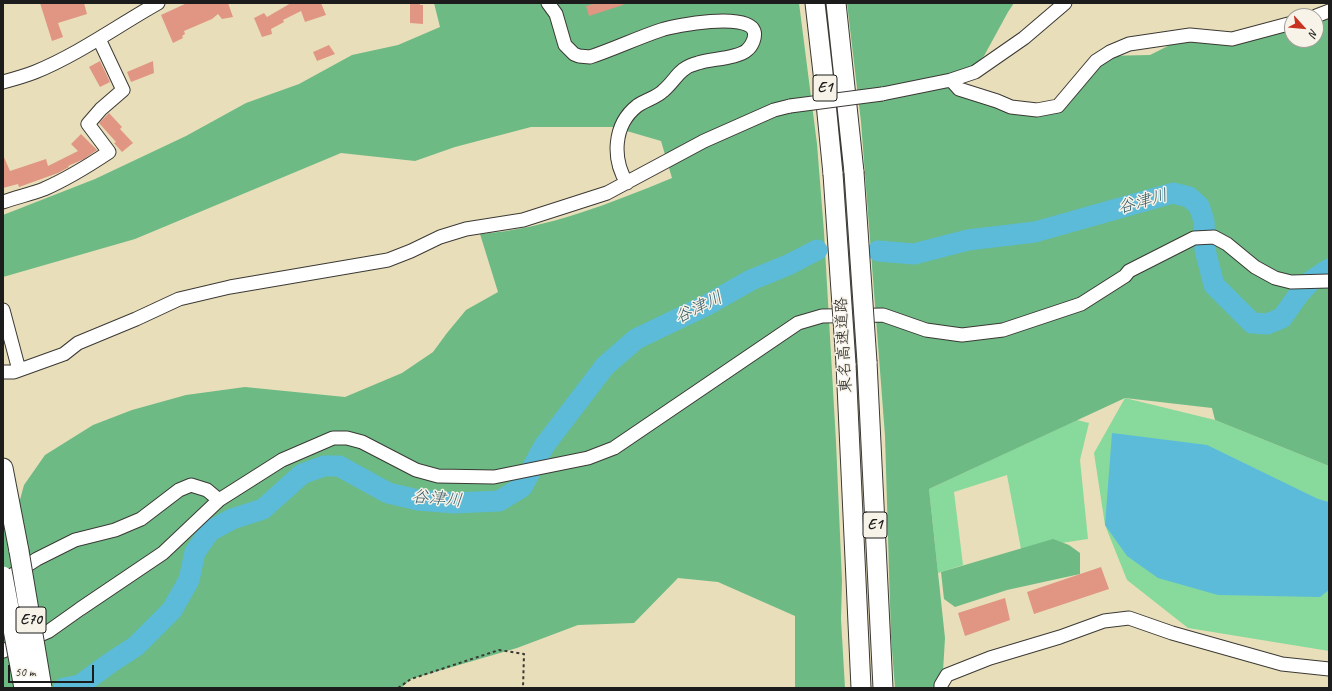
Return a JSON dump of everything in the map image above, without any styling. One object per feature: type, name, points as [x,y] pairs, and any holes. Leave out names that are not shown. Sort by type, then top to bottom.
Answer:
[{"type":"highway","name":"東名高速道路","points":[[815,3],[833,174],[846,364],[861,688]]},
{"type":"highway","name":"東名高速道路","points":[[836,3],[854,172],[867,362],[882,688]]},
{"type":"highway","name":"E70","points":[[3,468],[19,551],[42,688]]},
{"type":"highway","name":"E70","points":[[3,576],[24,688]]},
{"type":"street","points":[[3,82],[34,72],[99,39],[158,3]]},
{"type":"street","points":[[548,3],[556,14],[565,46],[574,54],[579,56],[590,57],[662,30],[700,22],[733,21],[749,25],[754,30],[755,36],[751,45],[742,54],[697,63],[681,70],[663,91],[638,106],[629,114],[623,124],[618,138],[617,154],[622,174],[627,183]]},
{"type":"street","points":[[3,310],[12,371],[64,354],[78,343],[179,299],[230,288],[388,260],[440,237],[466,229],[523,220],[607,193],[704,141],[774,110],[790,106],[882,94],[951,80],[975,72],[1024,38],[1065,3]]},
{"type":"street","points":[[951,80],[959,89],[997,101],[1011,108],[1037,110],[1058,106],[1096,61],[1110,52],[1129,44],[1190,35],[1232,39],[1284,25]]},
{"type":"street","points":[[3,202],[43,189],[58,182],[74,174],[109,152],[88,124],[101,109],[123,90],[99,39]]},
{"type":"street","points":[[3,651],[49,631],[80,608],[163,553],[219,500],[282,460],[333,438],[347,438],[362,442],[416,470],[438,476],[494,477],[588,458],[614,448],[798,323],[822,316],[883,315],[926,330],[962,335],[1003,330],[1081,304],[1125,276],[1129,271],[1194,238],[1214,237],[1227,244],[1256,267],[1275,278],[1291,282],[1327,281]]},
{"type":"street","points":[[3,581],[37,559],[75,540],[115,530],[141,519],[179,490],[191,485],[207,490],[219,500]]},
{"type":"street","points":[[940,688],[947,675],[990,658],[1060,637],[1104,621],[1129,618],[1172,633],[1282,664],[1329,669]]},
{"type":"path","points":[[398,688],[411,679],[499,650],[524,654],[523,688]]},
{"type":"green space","points":[[434,3],[799,3],[817,144],[824,232],[836,442],[842,581],[841,619],[845,688],[795,688],[795,616],[718,582],[678,578],[634,623],[578,625],[517,648],[411,679],[401,688],[3,688],[3,524],[15,518],[24,485],[45,455],[93,425],[132,410],[186,395],[245,387],[345,397],[402,373],[433,352],[466,310],[498,292],[480,234],[530,227],[578,214],[626,197],[672,178],[661,141],[613,127],[531,127],[455,147],[415,161],[341,153],[135,239],[3,277],[3,215],[95,179],[186,136],[246,103],[299,84],[352,55],[398,45],[440,27]]},
{"type":"green space","points":[[847,3],[1014,3],[984,56],[954,84],[1011,107],[1058,106],[1103,56],[1150,55],[1190,35],[1223,38],[1284,25],[1284,48],[1324,48],[1324,17],[1329,16],[1329,466],[1215,420],[1212,408],[1125,398],[929,489],[945,638],[942,688],[895,688],[891,637],[885,436],[861,122]]},
{"type":"green space","points":[[1125,398],[1215,420],[1329,466],[1329,651],[1188,628],[1127,580],[1105,525],[1094,453]]},
{"type":"green space","points":[[1077,420],[1089,423],[1080,460],[1088,539],[1021,549],[1007,475],[954,492],[963,565],[938,573],[929,489]]},
{"type":"green space","points":[[1053,539],[1069,545],[1080,553],[1080,574],[1007,590],[955,607],[944,599],[941,572]]},
{"type":"water","points":[[1112,433],[1207,445],[1318,499],[1329,502],[1329,590],[1320,597],[1218,595],[1158,578],[1127,556],[1105,525]]},
{"type":"building","points":[[40,3],[84,3],[87,14],[58,23],[63,37],[52,41]]},
{"type":"building","points":[[187,3],[228,3],[233,17],[222,19],[218,14],[212,19],[184,31],[185,34],[182,36],[183,38],[173,43],[161,15]]},
{"type":"building","points":[[291,3],[321,3],[326,15],[305,22],[301,11],[283,20],[284,22],[271,29],[272,34],[262,37],[254,18],[264,13],[267,17]]},
{"type":"building","points":[[410,3],[420,3],[420,5],[423,5],[423,24],[410,23]]},
{"type":"building","points":[[597,3],[622,3],[623,5],[589,16],[586,6]]},
{"type":"building","points":[[329,45],[335,54],[317,61],[313,52]]},
{"type":"building","points":[[100,61],[110,82],[100,87],[89,67]]},
{"type":"building","points":[[153,61],[154,73],[131,82],[127,72]]},
{"type":"building","points":[[109,113],[122,127],[120,129],[133,143],[122,152],[114,143],[116,142],[99,123]]},
{"type":"building","points":[[81,134],[97,150],[58,173],[19,187],[18,184],[3,188],[3,155],[10,171],[46,159],[48,166],[78,151],[71,144]]},
{"type":"building","points":[[1101,567],[1109,589],[1034,614],[1027,592]]},
{"type":"building","points":[[1005,598],[1010,620],[965,636],[958,613]]},
{"type":"waterway","name":"谷津川","points":[[878,251],[914,254],[968,240],[1035,232],[1173,193],[1189,197],[1199,206],[1204,221],[1205,250],[1214,285],[1252,323],[1267,324],[1282,318],[1299,294],[1311,281],[1329,269]]},
{"type":"waterway","name":"谷津川","points":[[64,688],[80,685],[136,646],[172,610],[189,580],[195,552],[210,531],[232,519],[263,509],[302,474],[324,466],[339,466],[388,493],[418,500],[454,503],[499,501],[522,487],[544,446],[605,366],[636,339],[707,305],[751,280],[788,265],[817,250]]}]
